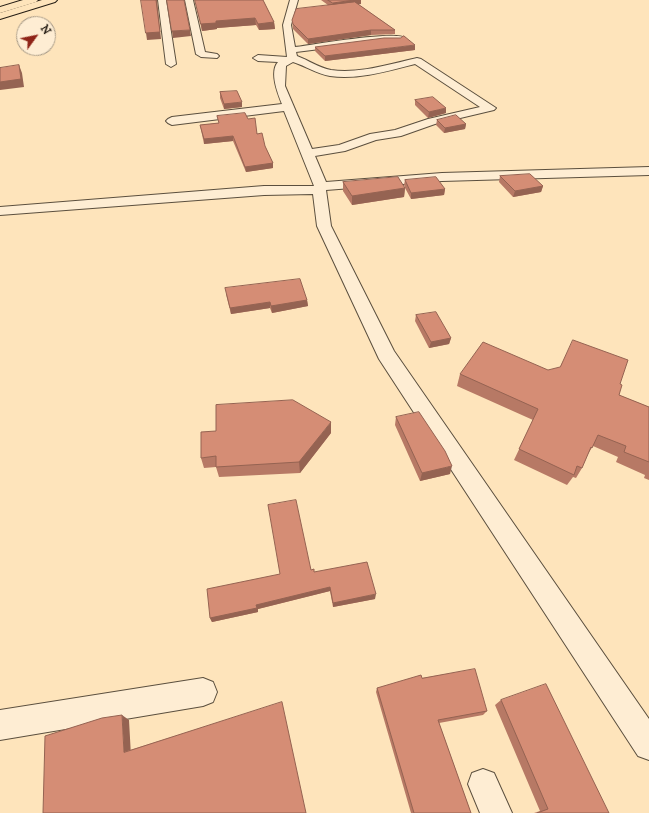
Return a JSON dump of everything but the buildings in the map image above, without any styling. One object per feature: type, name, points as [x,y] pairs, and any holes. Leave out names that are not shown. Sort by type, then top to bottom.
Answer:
[{"type":"main road","points":[[5,8],[33,0]]},
{"type":"main road","points":[[5,8],[52,0]]},
{"type":"street","points":[[162,0],[171,64]]},
{"type":"street","points":[[189,0],[201,54],[214,56]]},
{"type":"street","points":[[294,0],[287,25],[292,49],[321,71],[345,74],[417,61],[490,108],[432,121],[396,133],[374,137],[341,148],[308,154]]},
{"type":"street","points":[[258,58],[292,49],[384,38],[400,38]]},
{"type":"street","points":[[292,49],[281,65],[280,86],[308,154],[320,188],[324,226],[386,354],[649,745]]},
{"type":"street","points":[[321,71],[415,54]]},
{"type":"street","points":[[172,121],[289,107]]},
{"type":"street","points":[[0,211],[170,197],[193,197],[300,188],[320,188],[442,177],[649,171]]},
{"type":"street","points":[[0,726],[203,692]]},
{"type":"street","points":[[483,784],[496,813]]}]
